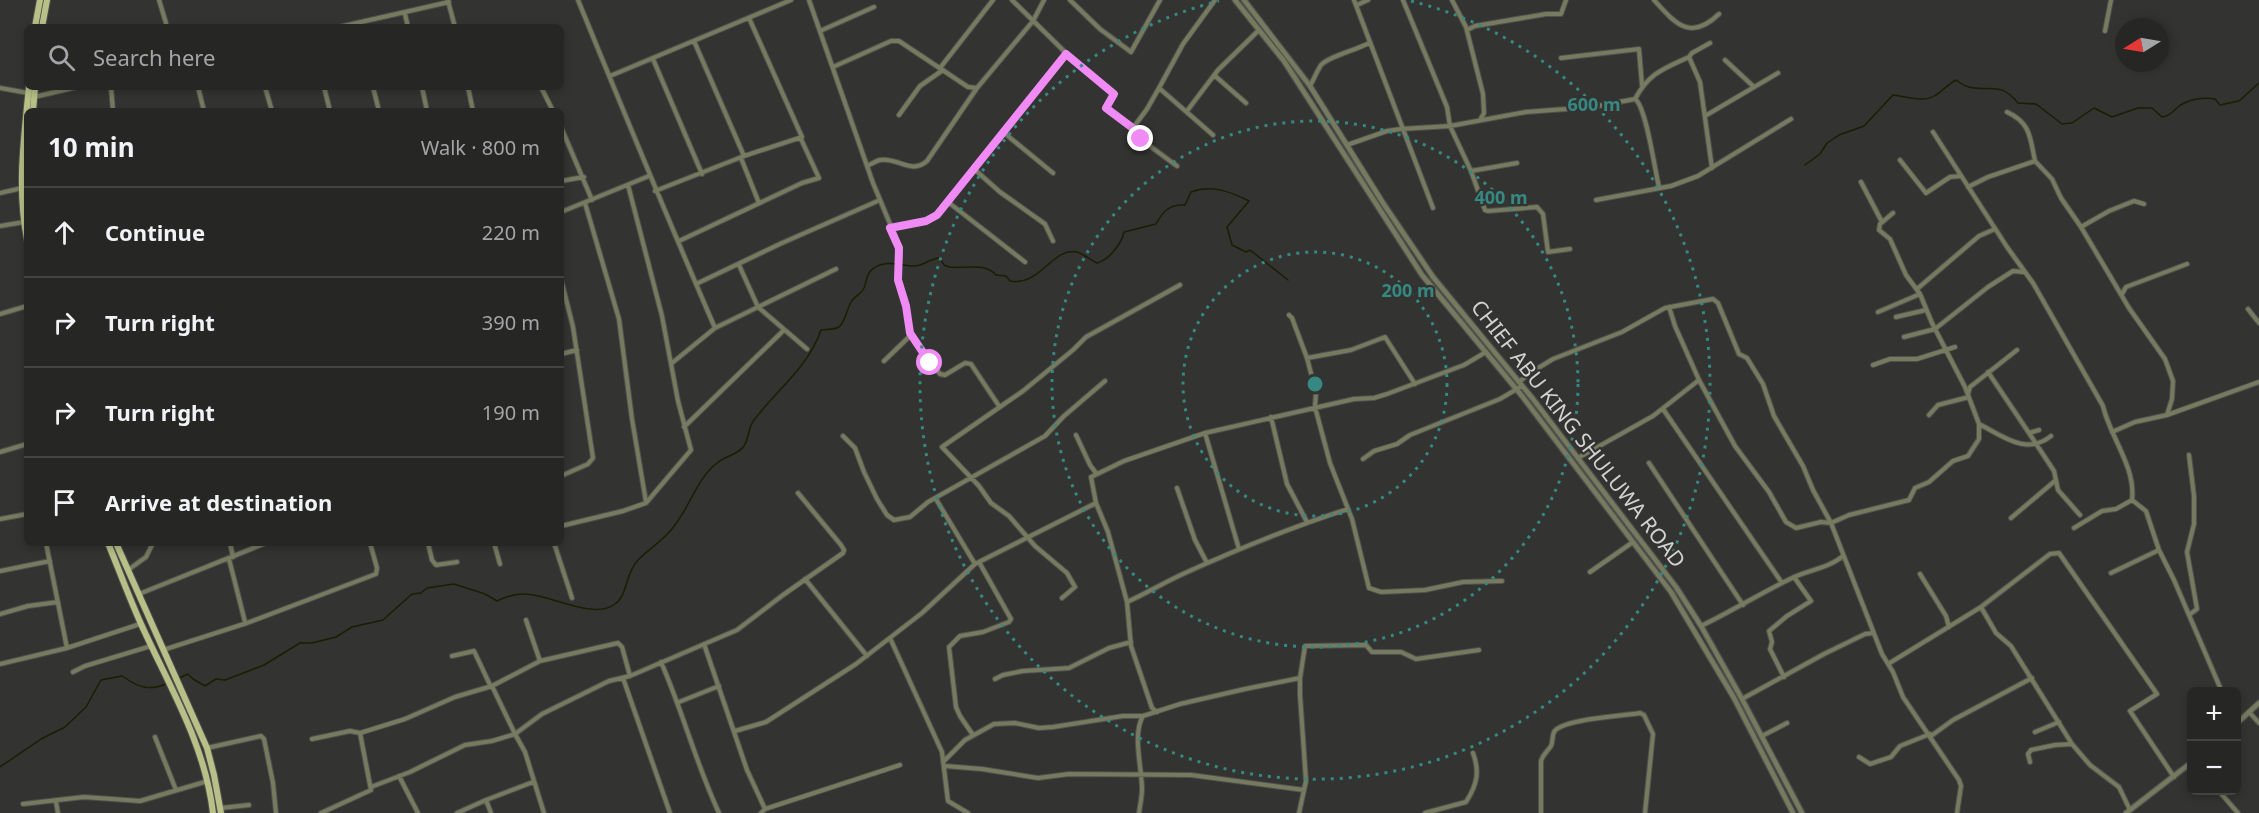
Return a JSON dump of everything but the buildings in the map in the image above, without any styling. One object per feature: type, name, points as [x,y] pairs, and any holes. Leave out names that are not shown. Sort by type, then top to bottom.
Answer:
[{"type":"main road","points":[[36,24],[40,0]]},
{"type":"main road","points":[[43,24],[47,0]]},
{"type":"main road","points":[[30,92],[33,108]]},
{"type":"main road","points":[[29,108],[30,92]]},
{"type":"main road","points":[[24,164],[22,188],[24,209]]},
{"type":"main road","points":[[109,546],[141,624],[207,748],[220,811]]},
{"type":"main road","points":[[117,546],[163,650],[169,674]]},
{"type":"main road","points":[[118,568],[126,567]]},
{"type":"main road","points":[[175,687],[200,751],[213,813]]},
{"type":"street","points":[[159,0],[166,23]]},
{"type":"street","points":[[578,0],[649,176],[715,328]]},
{"type":"street","points":[[610,76],[791,0]]},
{"type":"street","points":[[809,0],[867,166],[899,248],[898,280],[906,306],[911,335],[940,374],[945,375],[965,363],[971,364],[999,406]]},
{"type":"street","points":[[899,115],[920,86],[941,69],[993,0]]},
{"type":"street","points":[[1012,0],[1066,54],[1114,94],[1106,108],[1138,132],[1143,141],[1177,166]]},
{"type":"street","points":[[867,166],[880,160],[907,166],[922,165],[933,154],[977,88],[1033,21],[1044,0]]},
{"type":"street","points":[[1070,0],[1100,29],[1131,52],[1160,0]]},
{"type":"street","points":[[1133,128],[1147,109],[1183,44],[1215,0]]},
{"type":"street","points":[[1235,0],[1284,61],[1422,275],[1516,390],[1671,591],[1734,698],[1793,813]]},
{"type":"street","name":"CHIEF ABU KING SHULUWA ROAD","points":[[1244,0],[1310,86],[1346,146],[1433,277],[1521,384],[1650,551],[1701,626],[1802,813]]},
{"type":"street","points":[[1354,0],[1396,108],[1401,129],[1407,139],[1433,208]]},
{"type":"street","points":[[1357,5],[1368,0]]},
{"type":"street","points":[[1403,0],[1447,107],[1450,126],[1471,171],[1485,210],[1537,207],[1543,214],[1548,252],[1570,249]]},
{"type":"street","points":[[1452,0],[1467,30],[1483,94],[1484,113],[1480,121]]},
{"type":"street","points":[[1467,30],[1475,26],[1545,14],[1561,14],[1566,0]]},
{"type":"street","points":[[1654,0],[1669,18],[1683,28],[1699,26],[1713,20],[1719,14]]},
{"type":"street","points":[[2105,31],[2111,0]]},
{"type":"street","points":[[362,24],[448,1],[454,24]]},
{"type":"street","points":[[820,31],[874,7]]},
{"type":"street","points":[[405,14],[407,24]]},
{"type":"street","points":[[679,241],[759,203],[819,178],[801,139],[802,134],[749,18]]},
{"type":"street","points":[[1186,111],[1214,75],[1259,30]]},
{"type":"street","points":[[694,41],[743,157],[759,203]]},
{"type":"street","points":[[833,67],[891,41],[897,41],[968,87],[977,88]]},
{"type":"street","points":[[1310,86],[1320,66],[1325,62],[1358,50],[1369,43]]},
{"type":"street","points":[[1635,99],[1644,83],[1710,43]]},
{"type":"street","points":[[1561,58],[1639,49],[1642,86]]},
{"type":"street","points":[[890,228],[932,219],[1066,54]]},
{"type":"street","points":[[1689,57],[1700,82],[1712,168]]},
{"type":"street","points":[[652,58],[702,174]]},
{"type":"street","points":[[1725,60],[1754,87]]},
{"type":"street","points":[[1705,116],[1778,73]]},
{"type":"street","points":[[1214,75],[1246,104]]},
{"type":"street","points":[[968,87],[969,100]]},
{"type":"street","points":[[0,88],[30,92],[49,90]]},
{"type":"street","points":[[1159,88],[1213,135]]},
{"type":"street","points":[[111,90],[113,108]]},
{"type":"street","points":[[199,90],[203,108]]},
{"type":"street","points":[[266,90],[271,108]]},
{"type":"street","points":[[325,90],[329,108]]},
{"type":"street","points":[[374,90],[378,108]]},
{"type":"street","points":[[423,90],[426,108]]},
{"type":"street","points":[[469,90],[472,108]]},
{"type":"street","points":[[542,90],[552,108]]},
{"type":"street","points":[[1346,146],[1387,131],[1450,126],[1526,112],[1593,106],[1635,99]]},
{"type":"street","points":[[1635,99],[1639,102],[1647,131],[1659,187]]},
{"type":"street","points":[[2007,112],[2019,118],[2028,129],[2036,161],[2052,179],[2061,198],[2165,359],[2173,381],[2172,399],[2167,415]]},
{"type":"street","points":[[1596,200],[1671,186],[1698,176],[1791,119]]},
{"type":"street","points":[[1327,128],[1332,124]]},
{"type":"street","points":[[1003,132],[1053,173]]},
{"type":"street","points":[[1933,132],[1995,229],[2033,283],[2098,397],[2132,482],[2133,500],[2146,511],[2159,550],[2220,687]]},
{"type":"street","points":[[564,134],[592,200]]},
{"type":"street","points":[[655,190],[743,157],[801,139]]},
{"type":"street","points":[[1900,160],[1926,194],[1950,177],[1961,176]]},
{"type":"street","points":[[1968,187],[1988,177],[2036,161]]},
{"type":"street","points":[[1471,171],[1517,163]]},
{"type":"street","points":[[974,169],[1000,192],[1045,224],[1053,241]]},
{"type":"street","points":[[564,211],[649,176]]},
{"type":"street","points":[[564,181],[584,177]]},
{"type":"street","points":[[1861,182],[1882,222]]},
{"type":"street","points":[[564,525],[623,511],[646,502],[690,453],[691,447],[684,427],[662,316],[628,185]]},
{"type":"street","points":[[0,193],[22,188]]},
{"type":"street","points":[[696,284],[880,200]]},
{"type":"street","points":[[2081,227],[2109,211],[2134,201],[2144,204]]},
{"type":"street","points":[[948,202],[1025,262]]},
{"type":"street","points":[[585,203],[619,319],[646,502]]},
{"type":"street","points":[[1669,307],[1699,380],[1735,446],[1769,492],[1786,522],[1796,528],[1821,522],[1831,523],[1849,515],[1909,500],[1915,488],[1929,482],[1953,461],[1968,456],[1979,439],[1979,424],[1969,396],[1920,294],[1906,275],[1890,240],[1879,230],[1882,222],[1893,213]]},
{"type":"street","points":[[0,226],[24,219]]},
{"type":"street","points":[[1917,289],[1979,236],[1995,229]]},
{"type":"street","points":[[2122,295],[2126,287],[2187,264]]},
{"type":"street","points":[[739,265],[758,307],[807,349]]},
{"type":"street","points":[[671,363],[715,328],[836,269]]},
{"type":"street","points":[[1904,337],[1935,328],[1988,287],[2013,271],[2024,272]]},
{"type":"street","points":[[1062,598],[1075,587],[1066,573],[1009,516],[991,503],[942,447],[1023,391],[1086,337],[1180,285]]},
{"type":"street","points":[[564,292],[577,350],[593,458],[588,464],[564,475]]},
{"type":"street","points":[[1878,312],[1920,294]]},
{"type":"street","points":[[1363,459],[1379,449],[1397,444],[1410,435],[1500,399],[1516,390],[1530,373],[1553,359],[1622,332],[1669,307],[1713,299],[1718,303],[1739,354],[1747,358],[1763,384],[1774,416],[1803,466],[1831,523],[1845,564],[1903,697],[1960,783],[1957,813]]},
{"type":"street","points":[[0,314],[24,307]]},
{"type":"street","points":[[2248,309],[2259,323]]},
{"type":"street","points":[[1896,317],[1926,310]]},
{"type":"street","points":[[1288,315],[1292,318],[1307,358],[1316,392],[1315,408],[1330,463],[1352,519],[1367,584],[1371,590],[1381,592],[1425,590],[1463,582],[1502,581]]},
{"type":"street","points":[[684,427],[784,330]]},
{"type":"street","points":[[884,361],[911,335]]},
{"type":"street","points":[[1307,358],[1352,350],[1385,337],[1415,384]]},
{"type":"street","points":[[1873,364],[1890,359],[1917,359],[1955,347]]},
{"type":"street","points":[[564,353],[577,350]]},
{"type":"street","points":[[1969,396],[1970,387],[2017,350]]},
{"type":"street","points":[[1157,712],[1152,708],[1131,642],[1127,602],[1108,532],[1096,503],[1091,478],[1096,473],[1124,461],[1205,433],[1354,399],[1374,398],[1471,362],[1486,352]]},
{"type":"street","points":[[1988,372],[2054,471],[2058,490],[2080,515]]},
{"type":"street","points":[[1578,458],[1663,409],[1699,380]]},
{"type":"street","points":[[843,436],[855,448],[870,484],[887,515],[892,519],[901,520],[910,517],[928,502],[1046,436],[1105,381]]},
{"type":"street","points":[[2112,432],[2135,422],[2167,415],[2259,382]]},
{"type":"street","points":[[1929,416],[1938,405],[1969,396]]},
{"type":"street","points":[[1663,409],[1782,583]]},
{"type":"street","points":[[1271,417],[1287,484],[1307,522]]},
{"type":"street","points":[[1979,424],[2015,443],[2037,445],[2051,436]]},
{"type":"street","points":[[2028,433],[2039,430]]},
{"type":"street","points":[[1205,433],[1239,549]]},
{"type":"street","points":[[1076,435],[1096,473]]},
{"type":"street","points":[[0,452],[24,445]]},
{"type":"street","points":[[2189,455],[2194,496],[2194,524],[2187,552],[2197,609],[2189,615]]},
{"type":"street","points":[[1649,463],[1743,605]]},
{"type":"street","points":[[2011,518],[2056,480]]},
{"type":"street","points":[[1177,488],[1198,546],[1207,563]]},
{"type":"street","points":[[371,787],[465,745],[492,741],[515,734],[552,709],[609,681],[630,676],[737,630],[844,551],[798,493]]},
{"type":"street","points":[[936,499],[1011,619],[1009,622],[983,632],[960,636],[949,646],[956,706],[973,735]]},
{"type":"street","points":[[2074,528],[2102,511],[2116,509],[2133,500]]},
{"type":"street","points":[[735,731],[766,722],[867,656],[940,598],[977,563],[1096,503]]},
{"type":"street","points":[[1127,602],[1239,549],[1307,522],[1348,509]]},
{"type":"street","points":[[0,519],[24,515]]},
{"type":"street","points":[[1590,573],[1633,542]]},
{"type":"street","points":[[47,546],[67,648]]},
{"type":"street","points":[[126,567],[146,557],[152,546]]},
{"type":"street","points":[[230,546],[247,623]]},
{"type":"street","points":[[139,594],[259,546]]},
{"type":"street","points":[[163,650],[247,623],[376,574],[377,568],[371,546]]},
{"type":"street","points":[[429,546],[432,560],[436,565],[458,562]]},
{"type":"street","points":[[495,546],[500,564]]},
{"type":"street","points":[[555,546],[572,598]]},
{"type":"street","points":[[2111,573],[2159,550]]},
{"type":"street","points":[[1643,555],[1650,551]]},
{"type":"street","points":[[1888,663],[1981,607],[2050,554],[2058,553],[2157,694],[2130,711],[2174,777]]},
{"type":"street","points":[[1701,626],[1794,577],[1836,562],[1843,556]]},
{"type":"street","points":[[0,571],[50,561]]},
{"type":"street","points":[[1836,562],[1845,564]]},
{"type":"street","points":[[1920,574],[1946,616],[1949,627]]},
{"type":"street","points":[[1784,677],[1770,649],[1772,642],[1768,631],[1811,601],[1794,577]]},
{"type":"street","points":[[805,579],[867,656]]},
{"type":"street","points":[[0,615],[28,606],[58,602]]},
{"type":"street","points":[[1981,607],[1996,633],[2011,646],[2072,744],[2090,765],[2120,788],[2128,811],[2187,766]]},
{"type":"street","points":[[526,620],[540,661]]},
{"type":"street","points":[[0,664],[67,648],[141,624]]},
{"type":"street","points":[[1742,699],[1824,654],[1865,634],[1874,634]]},
{"type":"street","points":[[890,638],[945,760],[948,801],[968,813]]},
{"type":"street","points":[[995,679],[1023,671],[1069,668],[1109,648],[1131,642]]},
{"type":"street","points":[[312,739],[350,731],[360,733],[405,719],[455,697],[492,686],[540,661],[618,643],[622,647],[630,676]]},
{"type":"street","points":[[704,644],[763,811],[900,765]]},
{"type":"street","points":[[1299,813],[1306,773],[1300,678],[1305,646],[1366,645],[1372,652],[1401,652],[1416,659],[1479,650]]},
{"type":"street","points":[[73,672],[85,666],[152,646]]},
{"type":"street","points":[[452,656],[474,651],[525,752],[544,813]]},
{"type":"street","points":[[661,662],[679,702],[703,778],[719,813]]},
{"type":"street","points":[[623,678],[670,813]]},
{"type":"street","points":[[945,760],[973,735],[994,724],[1053,727],[1123,716],[1143,716],[1180,704],[1300,678]]},
{"type":"street","points":[[1859,757],[1870,764],[1887,759],[1900,746],[1930,735],[1963,714],[2032,678]]},
{"type":"street","points":[[679,702],[719,686]]},
{"type":"street","points":[[2241,719],[2259,703]]},
{"type":"street","points":[[1149,714],[1152,708]]},
{"type":"street","points":[[2249,712],[2259,723]]},
{"type":"street","points":[[1541,813],[1541,761],[1543,754],[1551,746],[1554,732],[1572,723],[1640,713],[1644,716],[1653,734],[1645,813]]},
{"type":"street","points":[[1139,813],[1142,776],[1139,761],[1139,725],[1143,716]]},
{"type":"street","points":[[2035,732],[2059,722]]},
{"type":"street","points":[[1762,736],[1787,723]]},
{"type":"street","points":[[321,813],[369,792],[371,787],[360,733]]},
{"type":"street","points":[[207,748],[261,736],[264,739],[273,783],[276,813]]},
{"type":"street","points":[[155,737],[176,790]]},
{"type":"street","points":[[2030,762],[2028,754],[2031,750],[2072,744]]},
{"type":"street","points":[[1425,813],[1466,802],[1478,779],[1473,753]]},
{"type":"street","points":[[945,766],[1038,778],[1069,774],[1191,775],[1304,790]]},
{"type":"street","points":[[399,776],[418,813]]},
{"type":"street","points":[[23,804],[84,797],[140,801],[208,781]]},
{"type":"street","points":[[457,813],[533,782]]},
{"type":"street","points":[[2222,795],[2238,813]]},
{"type":"street","points":[[486,800],[491,813]]},
{"type":"street","points":[[56,802],[58,813]]},
{"type":"street","points":[[220,811],[249,805]]},
{"type":"waterway","points":[[1805,165],[1820,154],[1827,143],[1839,135],[1864,126],[1893,95],[1926,99],[1936,95],[1956,80],[1969,87],[2006,92],[2018,103],[2036,104],[2062,124],[2072,123],[2094,108],[2112,117],[2138,108],[2152,108],[2162,117],[2169,115],[2182,104],[2196,99],[2215,99],[2220,105],[2239,101],[2259,83]]},
{"type":"waterway","points":[[177,679],[188,674],[205,686],[216,679],[225,680],[264,665],[300,643],[312,643],[336,637],[352,627],[383,620],[412,594],[421,593],[427,588],[454,584],[485,594],[497,601],[523,594],[583,608],[606,608],[615,604],[622,595],[634,565],[671,530],[703,477],[720,461],[744,446],[754,420],[809,355],[821,330],[835,329],[841,325],[851,302],[864,288],[869,272],[879,265],[889,263],[918,266],[940,258],[944,265],[949,267],[981,267],[996,275],[1006,276],[1010,281],[1020,281],[1030,278],[1060,255],[1068,252],[1080,253],[1097,263],[1102,261],[1114,251],[1124,232],[1156,224],[1168,209],[1185,205],[1191,192],[1213,189],[1228,192],[1249,201],[1227,227],[1232,245],[1246,252],[1250,250],[1288,280]]},
{"type":"waterway","points":[[0,767],[41,739],[65,727],[86,707],[101,680],[122,676],[133,683],[149,688],[168,683]]},
{"type":"route","points":[[930,363],[910,333],[906,306],[898,280],[899,248],[890,228],[926,221],[937,215],[1066,54],[1114,94],[1106,108],[1138,132],[1141,139]]}]
